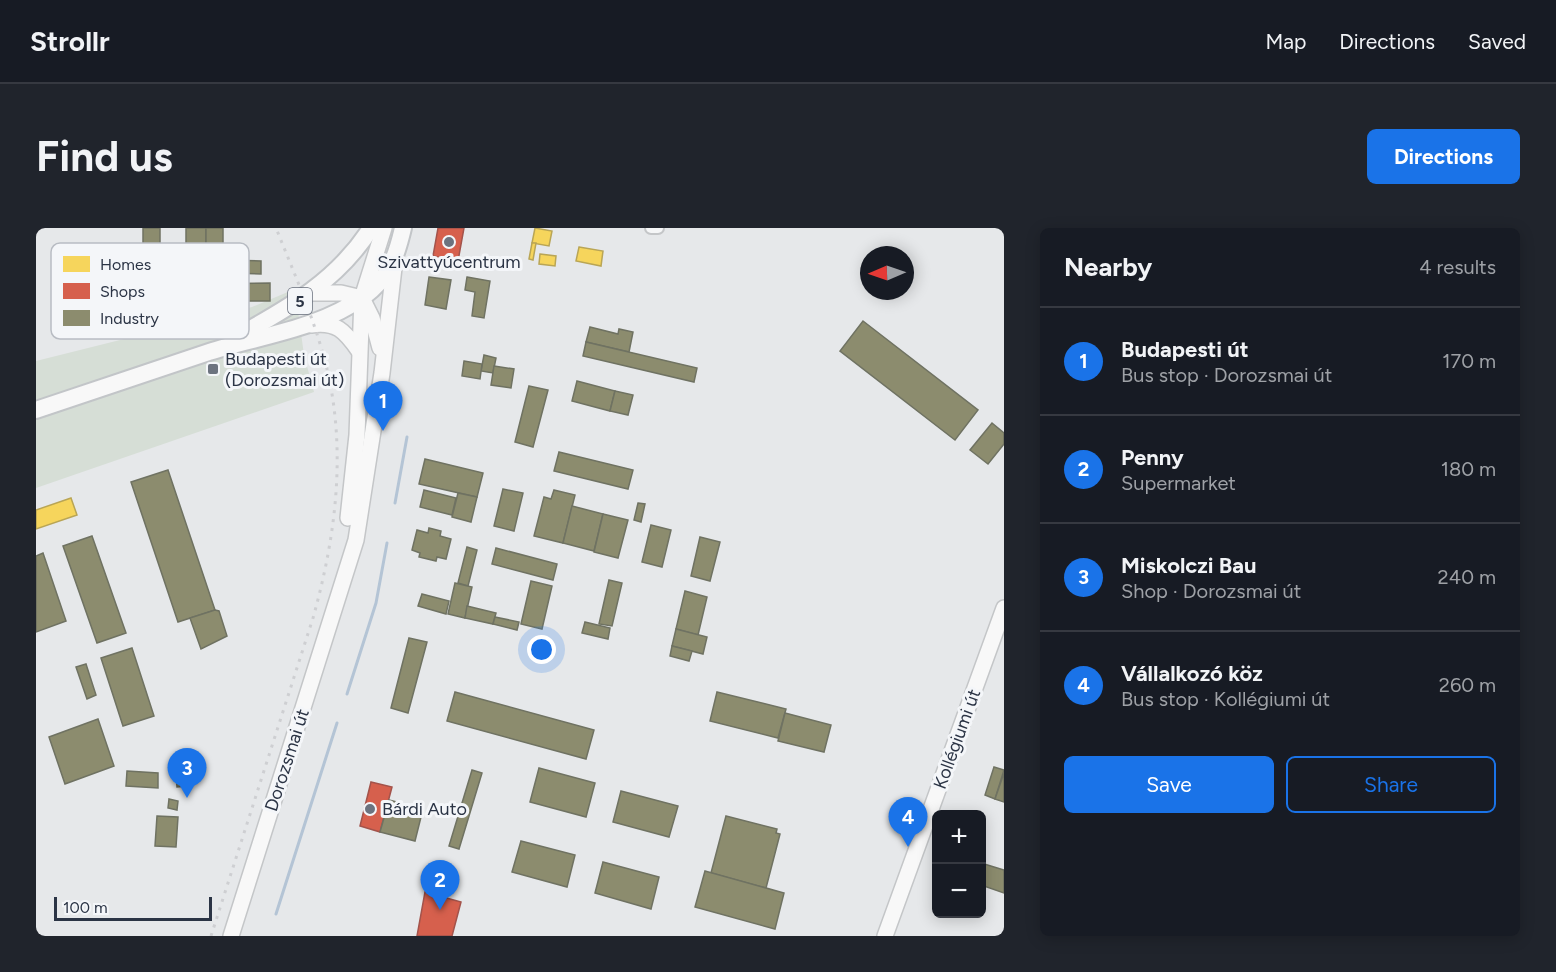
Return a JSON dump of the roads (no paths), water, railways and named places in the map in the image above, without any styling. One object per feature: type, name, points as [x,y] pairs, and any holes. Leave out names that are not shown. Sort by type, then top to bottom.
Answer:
[{"type":"main road","name":"5","points":[[249,329],[312,293],[347,260],[371,228]]},
{"type":"main road","name":"Dorozsmai út","points":[[343,584],[357,435],[362,298],[384,228]]},
{"type":"main road","name":"Dorozsmai út","points":[[231,936],[356,540],[383,360],[395,259],[403,228]]},
{"type":"main road","name":"5","points":[[36,410],[210,352],[302,326],[362,298],[383,278],[395,259]]},
{"type":"main road","points":[[312,293],[341,292],[362,298],[372,318],[383,360]]},
{"type":"main road","points":[[302,326],[322,323],[336,325],[344,331],[359,351]]},
{"type":"main road","name":"5","points":[[210,352],[232,339]]},
{"type":"main road","name":"Kollégiumi út","points":[[885,936],[1004,608]]},
{"type":"street","points":[[651,228],[658,228]]},
{"type":"waterway","points":[[395,503],[407,437]]},
{"type":"waterway","points":[[347,694],[376,603],[387,543]]},
{"type":"waterway","points":[[276,914],[337,723]]},
{"type":"railway","points":[[211,936],[313,618],[328,556],[336,492],[336,428],[326,365],[310,313],[276,228]]},
{"type":"place","name":"Szivattyúcentrum","points":[[449,242]]},
{"type":"place","name":"Budapesti út (Dorozsmai út)","points":[[213,369]]},
{"type":"place","name":"Budapesti út","points":[[383,431]]},
{"type":"place","name":"Miskolczi Bau","points":[[187,798]]},
{"type":"place","name":"Bárdi Auto","points":[[370,809]]},
{"type":"place","name":"Vállalkozó köz","points":[[908,847]]},
{"type":"place","name":"Penny","points":[[440,910]]}]
